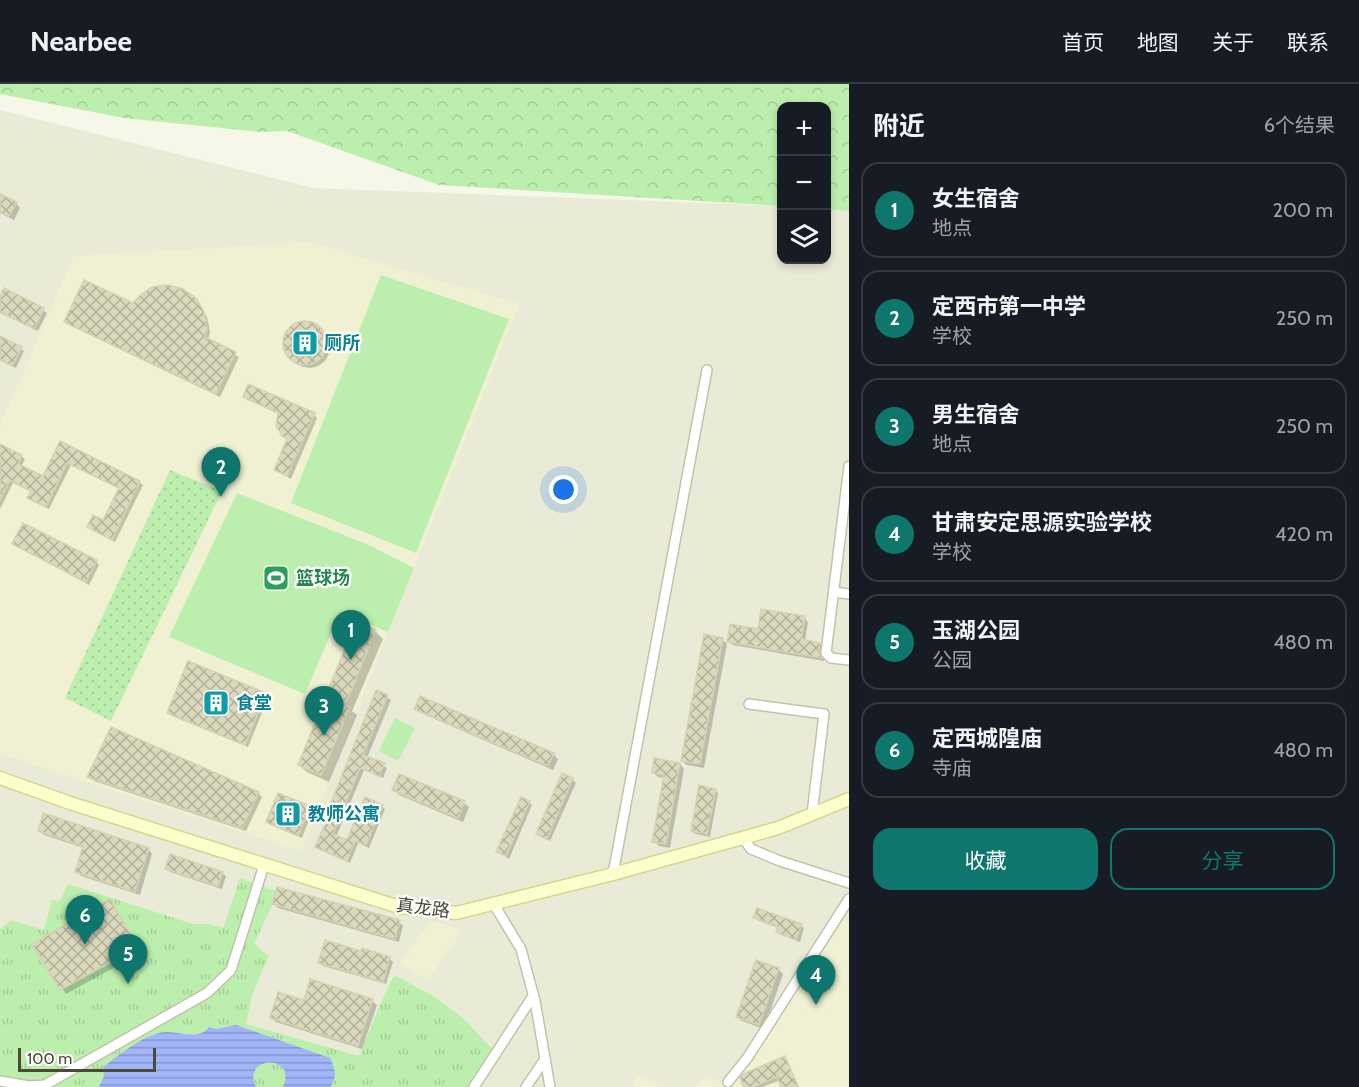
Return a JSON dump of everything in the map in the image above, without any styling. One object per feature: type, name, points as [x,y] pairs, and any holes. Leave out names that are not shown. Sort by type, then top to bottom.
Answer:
[{"type":"main road","name":"真龙路","points":[[0,778],[70,803],[399,907],[456,913],[613,874],[778,828],[849,799]]},
{"type":"street","points":[[613,874],[707,370]]},
{"type":"street","points":[[849,466],[826,653],[831,658],[849,660]]},
{"type":"street","points":[[834,592],[849,594]]},
{"type":"street","points":[[749,704],[824,714],[812,814]]},
{"type":"street","points":[[743,838],[751,849],[780,861],[849,883]]},
{"type":"street","points":[[0,1081],[29,1086],[45,1085],[207,993],[231,970],[264,864]]},
{"type":"street","points":[[728,1082],[748,1057],[849,897]]},
{"type":"street","points":[[493,903],[521,949],[534,996],[550,1087]]},
{"type":"street","points":[[474,1087],[534,996]]},
{"type":"street","points":[[526,1087],[545,1059]]},
{"type":"shaded area","points":[[0,110],[313,188],[777,206],[777,264],[831,264],[831,208],[849,209],[849,1087],[0,1087]]},
{"type":"shaded area","points":[[310,242],[519,304],[301,851],[0,754],[0,426],[74,256]]},
{"type":"shaded area","points":[[841,916],[849,923],[849,1087],[729,1087]]},
{"type":"shaded area","points":[[430,920],[463,930],[428,980],[400,964]]},
{"type":"shaded area","points":[[708,1074],[725,1087],[694,1087]]},
{"type":"shaded area","points":[[637,1075],[666,1087],[632,1087]]},
{"type":"green space","points":[[0,84],[849,84],[849,211],[831,209],[831,102],[777,102],[777,206],[439,185],[287,131],[260,132],[124,118],[0,94]]},
{"type":"green space","points":[[381,275],[509,319],[416,553],[291,503]]},
{"type":"green space","points":[[170,470],[222,491],[111,721],[65,698]]},
{"type":"green space","name":"篮球场","points":[[237,493],[369,545],[414,568],[388,632],[340,612],[305,694],[169,637]]},
{"type":"green space","points":[[395,718],[415,728],[398,761],[379,751]]},
{"type":"green space","points":[[240,878],[278,892],[254,944],[269,956],[253,992],[246,1024],[359,1056],[394,975],[432,995],[463,1018],[496,1053],[473,1087],[0,1087],[0,929],[11,920],[44,930],[52,900],[60,901],[68,884],[193,924],[208,924],[223,928]]},
{"type":"water","points":[[236,1025],[330,1058],[335,1073],[333,1083],[330,1087],[283,1087],[286,1076],[283,1069],[277,1064],[270,1063],[262,1064],[256,1069],[253,1076],[256,1087],[99,1087],[104,1076],[103,1067],[149,1037],[165,1032],[200,1034],[209,1027],[216,1029]]},
{"type":"building","points":[[0,194],[17,202],[9,216],[0,212]]},
{"type":"building","points":[[84,280],[133,303],[152,287],[168,285],[183,289],[196,298],[204,312],[207,328],[205,337],[236,352],[216,394],[64,322]]},
{"type":"building","points":[[4,288],[44,308],[34,329],[0,312],[0,296]]},
{"type":"building","name":"厕所","points":[[305,321],[321,327],[327,343],[321,359],[305,365],[289,359],[283,343],[289,327]]},
{"type":"building","points":[[0,336],[22,347],[12,366],[0,360]]},
{"type":"building","points":[[248,384],[315,413],[287,476],[274,470],[287,439],[282,436],[276,425],[278,413],[243,397]]},
{"type":"building","points":[[60,441],[140,481],[112,540],[87,527],[93,515],[103,520],[119,488],[67,463],[46,507],[27,498],[31,491],[10,480],[0,500],[0,444],[22,455],[18,464],[43,476]]},
{"type":"building","points":[[23,523],[97,560],[86,582],[12,544]]},
{"type":"building","points":[[761,609],[805,616],[801,639],[820,643],[819,653],[822,658],[727,642],[730,624],[758,629]]},
{"type":"building","points":[[356,621],[376,630],[345,705],[350,707],[321,775],[298,765]]},
{"type":"building","points":[[704,634],[723,638],[700,764],[681,761]]},
{"type":"building","name":"食堂","points":[[188,661],[266,693],[245,745],[167,713]]},
{"type":"building","points":[[376,690],[388,695],[363,755],[385,763],[379,776],[360,768],[333,834],[347,840],[365,797],[383,805],[366,845],[355,841],[347,861],[315,847]]},
{"type":"building","points":[[420,696],[554,753],[548,766],[414,709]]},
{"type":"building","points":[[111,727],[259,792],[242,828],[87,777]]},
{"type":"building","points":[[654,758],[680,763],[666,844],[652,842],[664,775],[652,773]]},
{"type":"building","points":[[562,773],[573,778],[547,839],[536,834]]},
{"type":"building","points":[[399,774],[465,801],[458,818],[392,790]]},
{"type":"building","points":[[699,785],[716,789],[707,834],[691,831]]},
{"type":"building","name":"教师公寓","points":[[278,793],[310,806],[298,836],[266,822]]},
{"type":"building","points":[[521,797],[530,801],[506,856],[496,852]]},
{"type":"building","points":[[43,813],[149,848],[135,892],[75,872],[83,846],[38,831]]},
{"type":"building","points":[[170,854],[223,872],[218,886],[165,869]]},
{"type":"building","points":[[277,887],[400,920],[395,939],[272,904]]},
{"type":"building","points":[[110,899],[138,947],[60,990],[32,944]]},
{"type":"building","points":[[757,908],[802,924],[796,940],[776,932],[778,926],[753,918]]},
{"type":"building","points":[[325,940],[390,957],[383,982],[318,963]]},
{"type":"building","points":[[756,960],[779,968],[759,1025],[736,1017]]},
{"type":"building","points":[[310,979],[373,999],[358,1046],[270,1018],[278,992],[304,1000]]},
{"type":"building","points":[[785,1056],[798,1087],[781,1087],[777,1077],[752,1087],[744,1087],[740,1078],[743,1074]]},
{"type":"place","name":"厕所","points":[[305,343]]},
{"type":"place","name":"定西市第一中学","points":[[221,497]]},
{"type":"place","name":"篮球场","points":[[276,578]]},
{"type":"place","name":"女生宿舍","points":[[351,660]]},
{"type":"place","name":"食堂","points":[[216,703]]},
{"type":"place","name":"男生宿舍","points":[[324,736]]},
{"type":"place","name":"教师公寓","points":[[288,814]]},
{"type":"place","name":"定西城隍庙","points":[[85,945]]},
{"type":"place","name":"玉湖公园","points":[[128,984]]},
{"type":"place","name":"甘肃安定思源实验学校","points":[[816,1005]]}]
